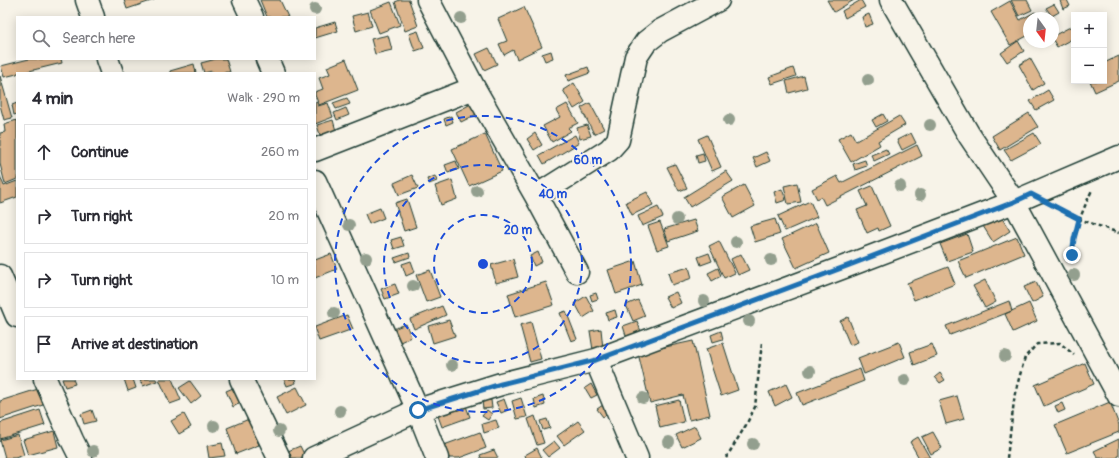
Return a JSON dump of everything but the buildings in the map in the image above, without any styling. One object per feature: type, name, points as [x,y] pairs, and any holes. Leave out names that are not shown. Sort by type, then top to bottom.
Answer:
[{"type":"street","points":[[87,0],[93,16]]},
{"type":"street","points":[[244,0],[252,16]]},
{"type":"street","points":[[428,0],[474,88],[536,196],[577,272]]},
{"type":"street","points":[[536,196],[609,150],[618,140],[636,56],[646,42],[660,31],[718,0]]},
{"type":"street","points":[[890,0],[969,135],[1023,198],[1119,396]]},
{"type":"street","points":[[108,60],[112,72]]},
{"type":"street","points":[[267,60],[273,72]]},
{"type":"street","points":[[316,150],[474,88]]},
{"type":"street","points":[[314,458],[418,410],[501,384],[596,360],[1023,198],[1111,161]]},
{"type":"street","points":[[316,183],[418,410],[437,458]]},
{"type":"street","points":[[6,287],[16,313]]},
{"type":"street","points":[[596,360],[637,458]]},
{"type":"street","points":[[45,380],[81,458]]},
{"type":"street","points":[[241,380],[279,458]]},
{"type":"path","points":[[1072,255],[1079,219],[1111,161]]},
{"type":"path","points":[[1023,198],[1119,233]]},
{"type":"path","points":[[726,458],[755,407],[762,342]]},
{"type":"path","points":[[1007,458],[1015,393],[1025,357],[1037,344],[1060,343],[1075,355]]},
{"type":"route","points":[[418,410],[501,384],[596,360],[847,266],[1014,202],[1031,194],[1079,219],[1072,255]]}]
